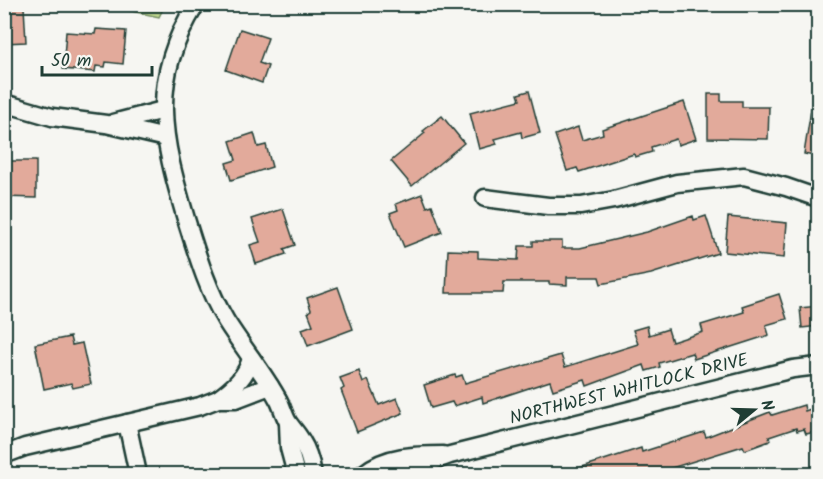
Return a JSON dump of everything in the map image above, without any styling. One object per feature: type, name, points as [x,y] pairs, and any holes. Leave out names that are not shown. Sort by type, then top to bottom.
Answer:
[{"type":"street","points":[[196,4],[179,36],[167,72],[163,110],[172,170],[200,266],[211,294],[270,386],[288,423],[301,439],[310,459],[313,474]]},
{"type":"street","points":[[4,103],[52,117],[106,124],[166,138]]},
{"type":"street","points":[[106,124],[163,110]]},
{"type":"street","points":[[484,198],[548,206],[581,206],[614,200],[677,183],[744,176],[819,198]]},
{"type":"street","points":[[219,399],[242,377],[249,367],[251,358]]},
{"type":"street","name":"NORTHWEST WHITLOCK DRIVE","points":[[399,474],[450,455],[793,369],[819,366]]},
{"type":"street","points":[[4,455],[25,447],[200,406],[219,399],[236,399],[270,386]]},
{"type":"street","points":[[127,423],[138,474]]},
{"type":"street","points":[[288,423],[289,448],[296,474]]},
{"type":"street","name":"NORTHWEST WHITLOCK DRIVE","points":[[363,474],[381,463],[410,455],[450,455]]},
{"type":"green space","points":[[103,5],[165,5],[159,17]]},
{"type":"building","points":[[24,7],[26,42],[4,43],[4,8]]},
{"type":"building","points":[[96,29],[126,31],[123,64],[106,62],[105,67],[96,66],[95,72],[63,69],[66,32],[95,34]]},
{"type":"building","points":[[240,29],[268,38],[259,63],[268,66],[262,83],[226,70]]},
{"type":"building","points":[[529,91],[540,133],[522,138],[521,132],[495,139],[497,144],[479,149],[470,113],[520,100],[518,94]]},
{"type":"building","points":[[708,94],[721,94],[721,101],[742,101],[742,107],[769,107],[768,139],[708,138]]},
{"type":"building","points":[[684,102],[696,139],[678,145],[676,139],[651,147],[652,152],[635,157],[634,154],[579,172],[577,168],[567,171],[555,135],[578,127],[582,140],[603,134],[602,129]]},
{"type":"building","points":[[812,103],[819,103],[819,157],[804,154]]},
{"type":"building","points":[[442,116],[464,143],[412,186],[391,161]]},
{"type":"building","points":[[254,133],[258,147],[266,145],[272,167],[231,180],[226,163],[236,160],[230,141]]},
{"type":"building","points":[[4,161],[36,161],[36,198],[4,197]]},
{"type":"building","points":[[422,194],[427,207],[432,205],[442,232],[404,247],[390,213],[398,210],[396,204]]},
{"type":"building","points":[[283,209],[295,245],[284,249],[286,254],[256,264],[250,245],[260,242],[252,219]]},
{"type":"building","points":[[693,216],[694,220],[706,216],[718,253],[651,274],[601,284],[599,277],[567,277],[567,285],[549,284],[549,282],[504,282],[503,293],[446,293],[448,250],[478,251],[478,258],[518,260],[519,246],[533,246],[533,241],[562,241],[562,248],[580,248],[647,232]]},
{"type":"building","points":[[728,217],[787,223],[784,258],[725,252]]},
{"type":"building","points":[[338,287],[353,329],[308,346],[302,329],[313,325],[308,312],[311,310],[307,298]]},
{"type":"building","points":[[779,294],[787,319],[766,325],[769,335],[694,359],[692,353],[659,363],[660,367],[646,371],[644,365],[587,386],[585,380],[553,390],[550,381],[483,403],[482,397],[454,406],[452,402],[431,408],[424,385],[455,375],[456,377],[462,375],[465,383],[561,355],[565,367],[638,344],[633,330],[647,326],[649,335],[668,329],[672,342],[703,332],[701,325],[744,312],[742,306]]},
{"type":"building","points":[[819,306],[819,326],[802,328],[800,308]]},
{"type":"building","points":[[70,337],[72,345],[82,343],[91,384],[73,388],[71,383],[44,389],[35,344]]},
{"type":"building","points":[[359,371],[363,383],[368,380],[379,405],[397,398],[403,413],[357,432],[341,390],[344,388],[340,378]]},
{"type":"building","points":[[804,405],[805,411],[819,406],[819,431],[806,434],[804,429],[797,431],[796,428],[769,437],[770,441],[745,450],[743,446],[665,470],[666,474],[568,474],[567,472],[641,448],[642,452],[704,432],[706,437],[770,412],[772,415]]}]
